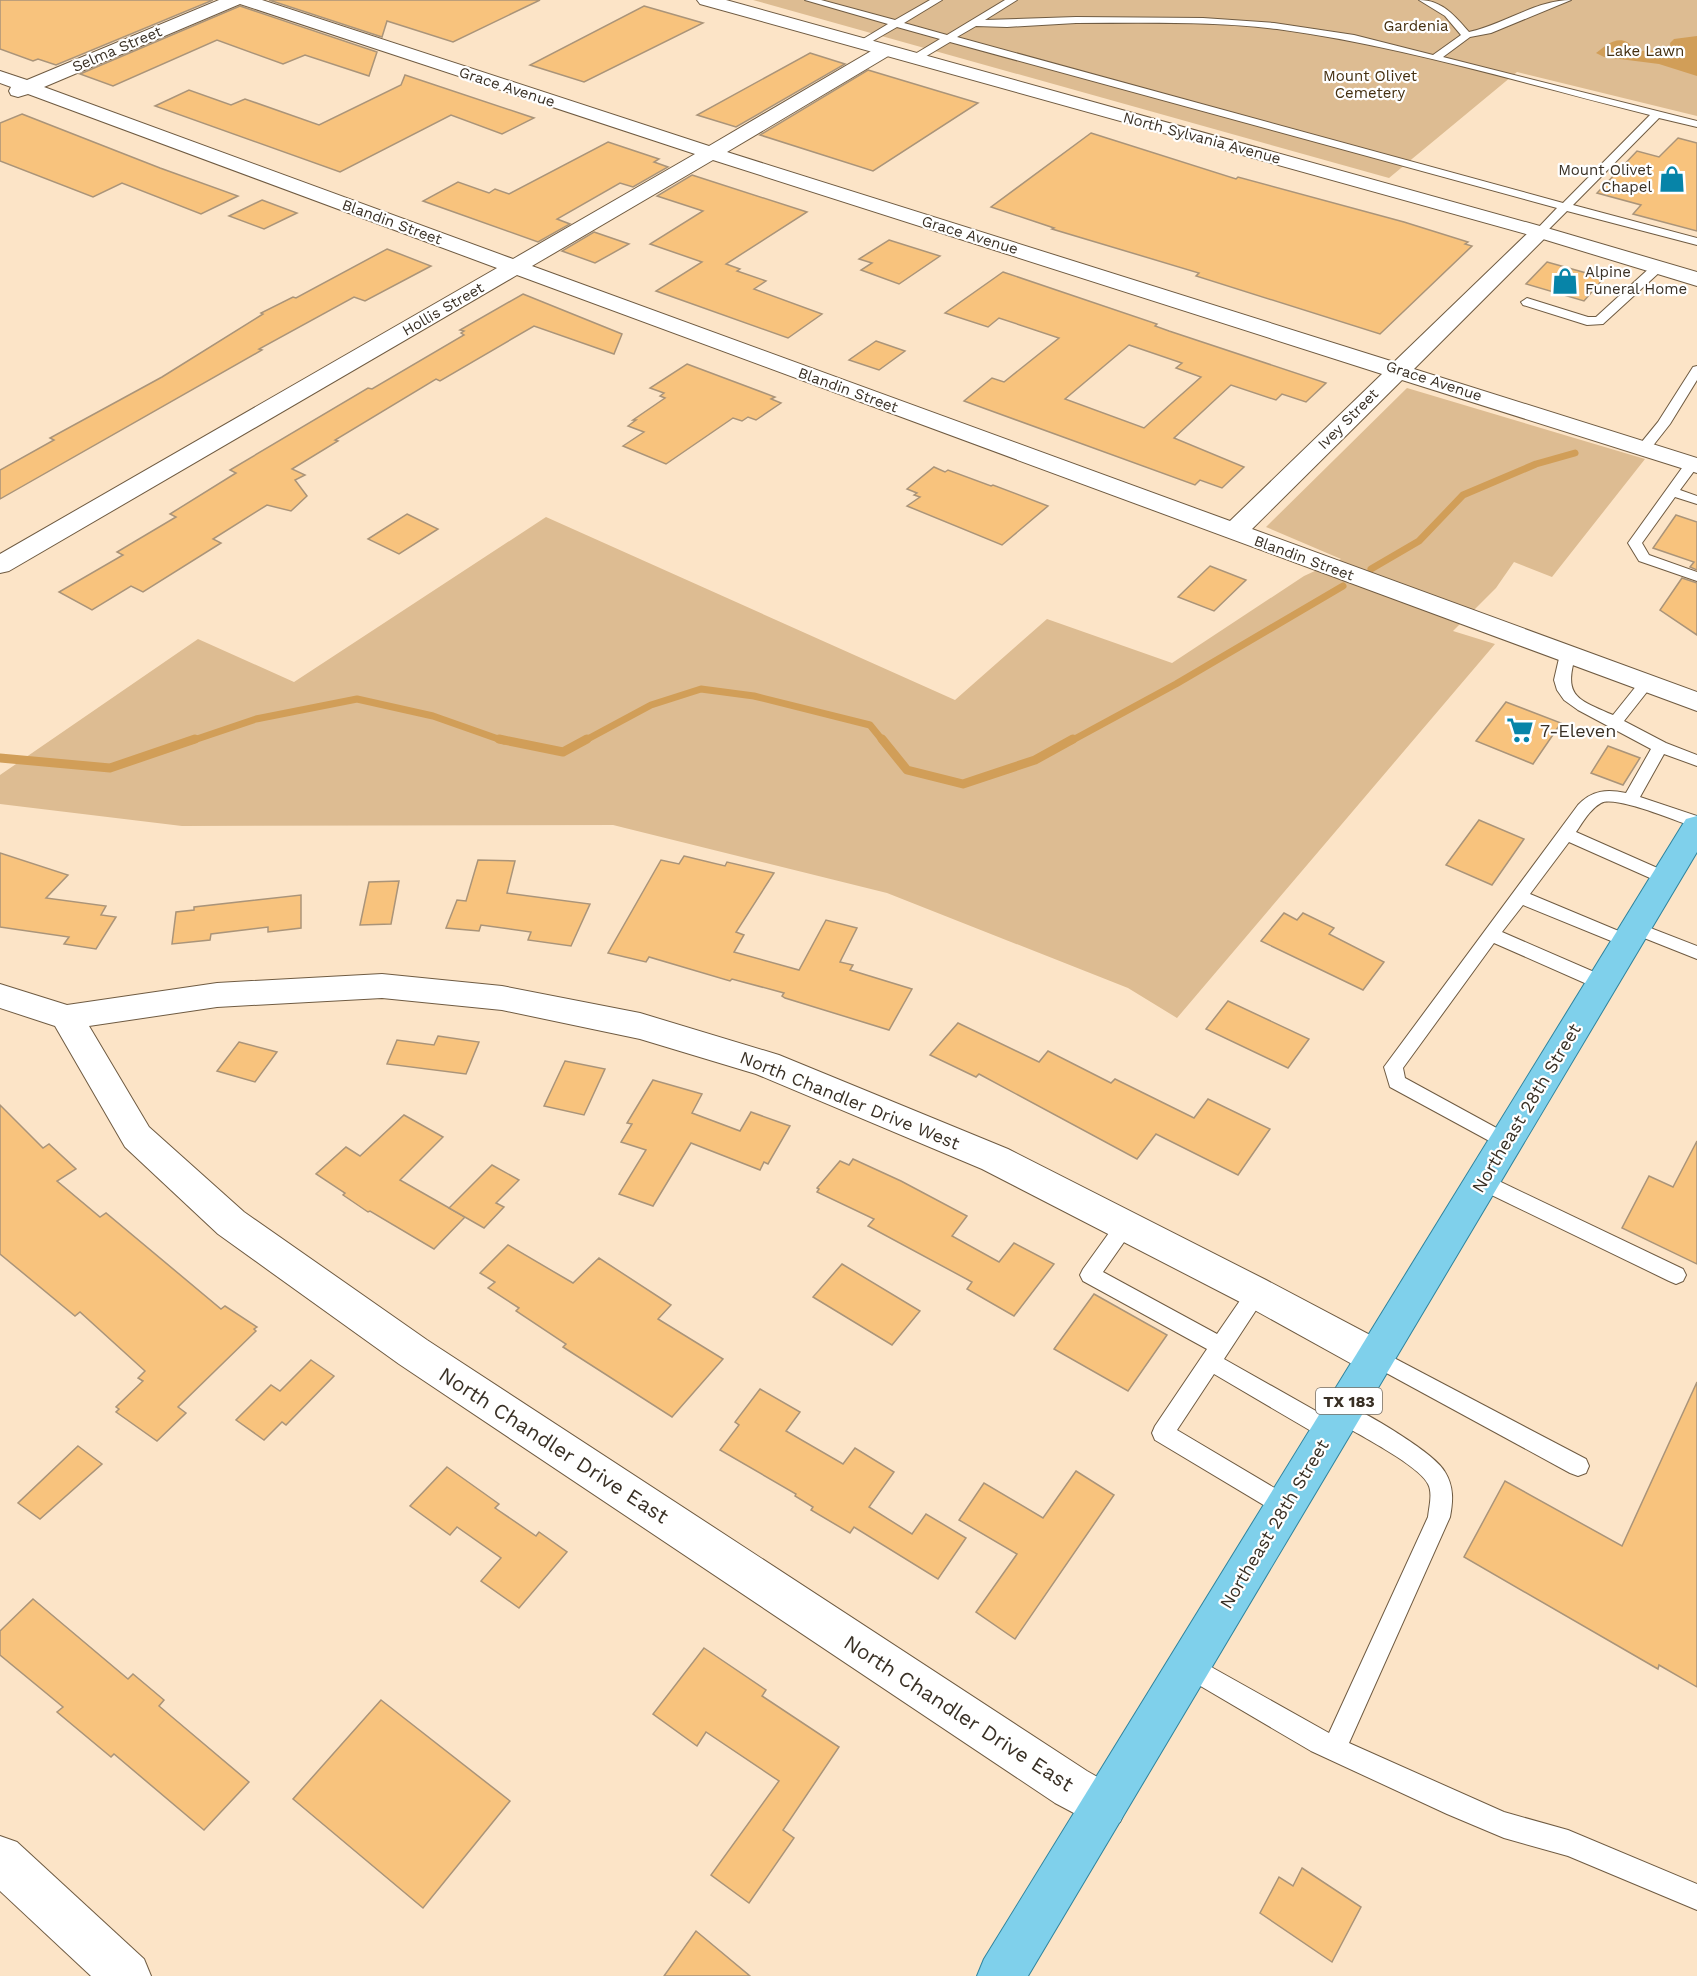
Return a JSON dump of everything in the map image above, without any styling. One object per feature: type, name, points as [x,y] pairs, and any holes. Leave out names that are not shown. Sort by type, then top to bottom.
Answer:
[{"type":"main road","name":"Northeast 28th Street","points":[[1001,1976],[1631,934],[1695,832]]},
{"type":"street","name":"Selma Street","points":[[0,99],[234,0]]},
{"type":"street","name":"Grace Avenue","points":[[245,0],[711,153],[1695,465]]},
{"type":"street","name":"North Sylvania Avenue","points":[[706,0],[1540,232],[1697,279]]},
{"type":"street","name":"Hollis Street","points":[[0,565],[884,51]]},
{"type":"street","name":"Blandin Street","points":[[0,77],[1697,702]]},
{"type":"street","name":"Ivey Street","points":[[1234,532],[1540,232]]},
{"type":"street","name":"North Chandler Drive West","points":[[67,1017],[217,995],[382,986],[502,998],[640,1026],[767,1064],[995,1159],[1257,1292],[1375,1357]]},
{"type":"street","points":[[0,996],[67,1017]]},
{"type":"street","name":"North Chandler Drive East","points":[[67,1017],[137,1137],[231,1223],[413,1352],[1061,1780],[1104,1806]]},
{"type":"street","points":[[0,1859],[127,1976]]},
{"type":"lane","points":[[810,0],[1697,242]]},
{"type":"lane","points":[[861,44],[937,0]]},
{"type":"lane","points":[[914,59],[1012,0]]},
{"type":"lane","points":[[1424,0],[1448,14],[1467,35]]},
{"type":"lane","points":[[1436,58],[1467,35],[1488,31],[1566,0]]},
{"type":"lane","points":[[897,24],[904,6]]},
{"type":"lane","points":[[975,22],[1008,24],[1076,20],[1236,22],[1354,38],[1697,124]]},
{"type":"lane","points":[[1540,232],[1657,114]]},
{"type":"lane","points":[[1527,302],[1587,321],[1599,321],[1658,267]]},
{"type":"lane","points":[[1643,449],[1663,424],[1697,370]]},
{"type":"lane","points":[[1695,465],[1635,543],[1644,558],[1697,577]]},
{"type":"lane","points":[[1672,492],[1697,500]]},
{"type":"lane","points":[[1568,654],[1562,682],[1568,696],[1660,747],[1697,761]]},
{"type":"lane","points":[[1615,722],[1646,683]]},
{"type":"lane","points":[[1630,800],[1660,747]]},
{"type":"lane","points":[[1506,1142],[1397,1082],[1393,1067],[1595,798],[1605,794],[1630,800],[1695,832]]},
{"type":"lane","points":[[1566,834],[1665,878]]},
{"type":"lane","points":[[1520,897],[1697,953]]},
{"type":"lane","points":[[1492,934],[1602,983]]},
{"type":"lane","points":[[1482,1181],[1676,1275]]},
{"type":"lane","points":[[1126,1225],[1090,1275],[1215,1354],[1336,1422],[1414,1457],[1436,1476],[1443,1495],[1439,1517],[1334,1749]]},
{"type":"lane","points":[[1257,1292],[1163,1432],[1285,1506]]},
{"type":"lane","points":[[1375,1357],[1578,1466]]},
{"type":"lane","points":[[1188,1666],[1334,1749],[1504,1825],[1568,1843],[1697,1897]]},
{"type":"green space","name":"Mount Olivet Cemetery","points":[[753,0],[1697,0],[1697,116],[1517,72],[1389,178]]},
{"type":"green space","points":[[1407,388],[1645,459],[1552,577],[1514,562],[1496,588],[1453,631],[1495,644],[1177,1018],[1128,988],[887,893],[613,825],[182,826],[0,804],[0,775],[198,639],[294,682],[546,517],[955,700],[1047,619],[1172,663],[1304,576],[1341,559],[1266,527]]},
{"type":"shaded area","points":[[1697,36],[1697,76],[1659,64],[1604,57],[1596,53],[1619,40],[1627,42],[1638,51],[1671,50],[1670,43],[1674,39]]},
{"type":"building","points":[[0,0],[213,0],[56,65],[38,59],[33,61],[0,49]]},
{"type":"building","points":[[269,0],[540,0],[453,42],[387,21],[382,37]]},
{"type":"building","points":[[240,6],[377,52],[369,76],[305,55],[283,64],[217,40],[113,86],[80,74]]},
{"type":"building","points":[[644,6],[703,23],[584,82],[530,65]]},
{"type":"building","points":[[810,53],[845,64],[736,127],[697,115]]},
{"type":"building","points":[[868,70],[978,103],[873,171],[760,135]]},
{"type":"building","points":[[405,75],[534,118],[502,134],[451,115],[340,172],[155,106],[189,90],[231,105],[245,99],[319,125],[401,85]]},
{"type":"building","points":[[22,114],[238,196],[201,214],[122,183],[93,197],[0,161],[0,123]]},
{"type":"building","points":[[1091,133],[1236,179],[1238,177],[1404,222],[1468,242],[1465,244],[1472,246],[1380,334],[1196,276],[1199,273],[1052,229],[1054,228],[991,207]]},
{"type":"building","name":"Mount Olivet Chapel","points":[[1678,138],[1697,143],[1697,231],[1633,214],[1641,205],[1597,193],[1637,151],[1659,157]]},
{"type":"building","points":[[608,142],[659,159],[654,162],[668,167],[633,187],[620,183],[557,219],[570,224],[538,242],[423,201],[458,182],[489,193],[495,189],[509,194]]},
{"type":"building","points":[[692,175],[807,212],[726,264],[740,269],[737,271],[766,281],[754,289],[822,314],[788,338],[656,291],[702,262],[650,244],[703,211],[657,196]]},
{"type":"building","points":[[262,200],[297,213],[264,229],[229,216]]},
{"type":"building","points":[[594,232],[629,244],[595,263],[562,251]]},
{"type":"building","points":[[889,240],[940,256],[899,284],[861,270],[872,263],[859,259]]},
{"type":"building","points":[[387,249],[431,266],[365,301],[354,297],[259,349],[262,350],[0,499],[0,470],[54,440],[50,438],[162,377],[263,314],[261,313],[293,297],[296,298]]},
{"type":"building","name":"Alpine Funeral Home","points":[[1547,262],[1604,278],[1584,301],[1526,284]]},
{"type":"building","points":[[1003,272],[1157,324],[1155,326],[1169,331],[1326,383],[1306,402],[1282,394],[1276,400],[1231,385],[1174,438],[1244,467],[1222,488],[1200,480],[1195,485],[964,401],[992,378],[1004,382],[1059,338],[999,318],[988,327],[945,313]],"holes":[[[1129,345],[1182,363],[1176,368],[1201,377],[1144,428],[1065,399]]]},
{"type":"building","points":[[523,294],[622,334],[614,354],[534,326],[440,381],[436,379],[335,440],[338,441],[292,469],[305,475],[295,480],[307,496],[291,511],[267,505],[213,539],[221,543],[143,592],[131,586],[92,610],[59,592],[123,555],[117,552],[176,517],[170,514],[236,473],[230,470],[368,388],[372,389],[464,335],[461,333],[464,331],[460,330]]},
{"type":"building","points":[[876,341],[905,351],[879,370],[849,360]]},
{"type":"building","points":[[687,364],[775,397],[771,399],[781,403],[756,420],[748,417],[742,421],[733,418],[666,464],[623,446],[644,432],[628,426],[636,420],[633,420],[665,398],[660,396],[664,393],[650,388]]},
{"type":"building","points":[[934,467],[993,485],[1048,506],[1002,545],[907,506],[920,497],[914,495],[917,493],[907,489]]},
{"type":"building","points":[[407,514],[438,529],[399,554],[368,539]]},
{"type":"building","points":[[1676,515],[1697,522],[1697,570],[1690,567],[1694,562],[1653,548]]},
{"type":"building","points":[[1210,566],[1246,580],[1214,611],[1178,597]]},
{"type":"building","points":[[1682,578],[1697,583],[1697,635],[1660,610]]},
{"type":"building","name":"7-Eleven","points":[[1506,702],[1561,723],[1533,764],[1476,741]]},
{"type":"building","name":"7-Eleven","points":[[1608,746],[1640,758],[1623,785],[1591,773]]},
{"type":"building","points":[[1479,820],[1524,839],[1492,885],[1446,865]]},
{"type":"building","points":[[0,853],[68,875],[46,898],[106,906],[101,915],[116,917],[96,949],[64,944],[69,937],[0,927]]},
{"type":"building","points":[[684,856],[725,866],[727,862],[774,873],[736,932],[744,935],[734,952],[799,970],[826,920],[857,928],[840,962],[853,965],[850,970],[912,989],[889,1030],[785,998],[782,996],[784,993],[732,979],[730,981],[649,957],[646,962],[608,953],[661,860],[679,864]]},
{"type":"building","points":[[478,860],[515,861],[507,893],[590,904],[571,946],[528,940],[531,932],[481,925],[479,931],[446,928],[457,900],[466,901]]},
{"type":"building","points":[[399,881],[391,924],[360,925],[369,882]]},
{"type":"building","points":[[301,895],[301,928],[268,932],[268,927],[211,934],[210,940],[172,944],[176,912],[194,910],[194,907]]},
{"type":"building","points":[[1284,913],[1297,920],[1303,913],[1334,928],[1329,934],[1384,962],[1363,990],[1261,941]]},
{"type":"building","points":[[1228,1001],[1309,1039],[1288,1068],[1206,1029]]},
{"type":"building","points":[[958,1023],[1039,1062],[1048,1051],[1111,1083],[1115,1079],[1194,1118],[1208,1099],[1270,1129],[1238,1175],[1156,1134],[1137,1159],[979,1074],[976,1077],[930,1055]]},
{"type":"building","points":[[438,1036],[479,1042],[466,1074],[387,1064],[397,1040],[434,1045]]},
{"type":"building","points":[[239,1042],[277,1052],[255,1082],[217,1071]]},
{"type":"building","points":[[565,1061],[605,1069],[584,1115],[544,1106]]},
{"type":"building","points":[[653,1080],[702,1094],[692,1113],[740,1131],[751,1112],[790,1126],[768,1164],[764,1162],[760,1170],[691,1143],[653,1206],[619,1194],[646,1150],[621,1142],[632,1124],[627,1123]]},
{"type":"building","points":[[0,1105],[43,1148],[49,1144],[76,1169],[57,1181],[100,1217],[106,1213],[221,1309],[225,1306],[257,1327],[254,1329],[256,1331],[178,1407],[186,1413],[157,1441],[116,1412],[119,1409],[116,1407],[143,1381],[138,1378],[145,1371],[80,1312],[75,1316],[0,1254]]},
{"type":"building","points":[[404,1115],[443,1137],[400,1180],[465,1217],[434,1249],[370,1211],[368,1212],[316,1174],[346,1147],[360,1156]]},
{"type":"building","points":[[1697,1141],[1697,1264],[1622,1228],[1649,1176],[1673,1187]]},
{"type":"building","points":[[853,1159],[967,1216],[952,1236],[999,1262],[1014,1243],[1054,1264],[1014,1316],[967,1289],[972,1282],[868,1226],[874,1219],[817,1192],[819,1189],[817,1188],[840,1161],[849,1165]]},
{"type":"building","points":[[492,1165],[519,1180],[496,1203],[504,1207],[484,1228],[449,1208]]},
{"type":"building","points":[[508,1245],[573,1283],[599,1258],[671,1305],[658,1319],[723,1359],[672,1417],[563,1347],[566,1344],[516,1311],[519,1308],[488,1288],[495,1282],[480,1273]]},
{"type":"building","points":[[842,1264],[920,1311],[892,1345],[813,1297]]},
{"type":"building","points":[[1094,1294],[1167,1335],[1128,1391],[1054,1349]]},
{"type":"building","points":[[311,1360],[334,1376],[286,1425],[282,1422],[264,1440],[236,1420],[271,1385],[280,1391]]},
{"type":"building","points":[[1697,1382],[1697,1687],[1659,1665],[1658,1669],[1464,1557],[1505,1481],[1622,1546]]},
{"type":"building","points":[[760,1389],[800,1412],[786,1431],[843,1464],[855,1448],[894,1472],[869,1507],[912,1534],[926,1514],[966,1538],[938,1579],[854,1527],[850,1533],[811,1510],[813,1507],[795,1496],[796,1494],[720,1450],[739,1425],[735,1422]]},
{"type":"building","points":[[78,1446],[102,1464],[40,1519],[18,1503]]},
{"type":"building","points":[[447,1467],[499,1504],[495,1508],[536,1536],[539,1532],[567,1552],[519,1608],[481,1581],[501,1558],[457,1527],[450,1535],[410,1506]]},
{"type":"building","points":[[1076,1471],[1114,1495],[1015,1639],[976,1612],[1017,1554],[959,1520],[984,1483],[1043,1518]]},
{"type":"building","points":[[33,1599],[128,1679],[133,1674],[164,1700],[159,1706],[249,1782],[204,1830],[114,1754],[111,1757],[57,1712],[63,1707],[0,1655],[0,1631]]},
{"type":"building","points":[[704,1648],[766,1690],[762,1696],[839,1747],[783,1830],[794,1838],[749,1903],[711,1875],[779,1781],[706,1732],[697,1746],[653,1714]]},
{"type":"building","points":[[381,1700],[510,1801],[423,1908],[293,1799]]},
{"type":"building","points":[[1302,1868],[1361,1907],[1332,1962],[1260,1913],[1279,1877],[1293,1886]]},
{"type":"building","points":[[696,1931],[750,1976],[664,1976]]},
{"type":"waterway","points":[[1371,569],[1419,541],[1463,495],[1536,464],[1575,453]]},
{"type":"waterway","points":[[1071,741],[1176,684],[1343,586]]},
{"type":"waterway","points":[[584,741],[651,705],[701,689],[754,696],[870,725],[883,741]]},
{"type":"waterway","points":[[191,741],[256,719],[357,699],[433,716],[504,741]]},
{"type":"waterway","points":[[0,758],[110,768],[195,739]]},
{"type":"waterway","points":[[499,739],[563,752],[587,739]]},
{"type":"waterway","points":[[882,739],[907,770],[963,784],[1035,760],[1073,739]]},
{"type":"place","name":"Mount Olivet Chapel","points":[[1672,179]]},
{"type":"place","name":"Alpine Funeral Home","points":[[1565,281]]},
{"type":"place","name":"7-Eleven","points":[[1520,730]]},
{"type":"park label","name":"Gardenia","points":[[1416,26]]},
{"type":"park label","name":"Lake Lawn","points":[[1645,51]]}]
